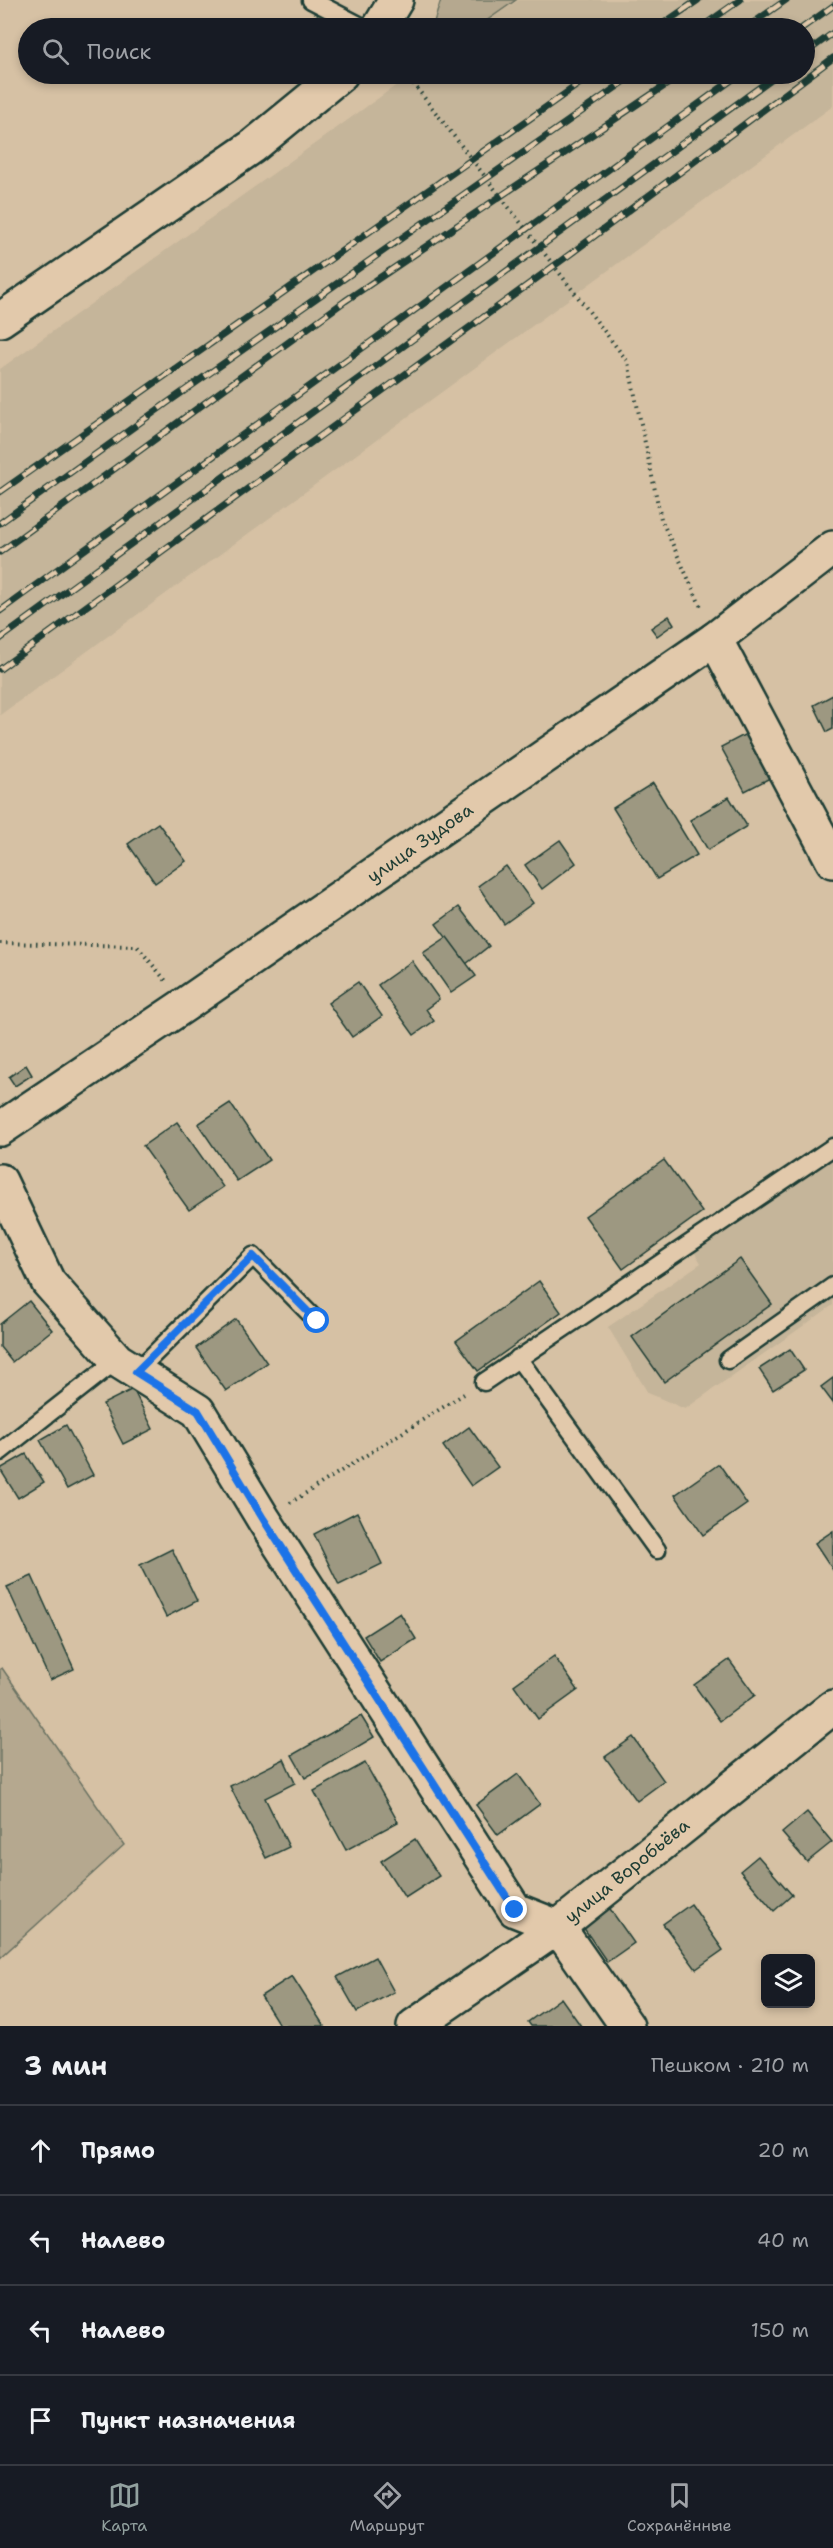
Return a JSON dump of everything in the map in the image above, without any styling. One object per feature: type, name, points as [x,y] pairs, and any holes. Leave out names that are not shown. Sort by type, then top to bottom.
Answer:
[{"type":"street","points":[[385,18],[396,0]]},
{"type":"street","points":[[0,320],[252,147],[329,84]]},
{"type":"street","name":"улица Зудова","points":[[0,1129],[186,1004],[715,639],[833,548]]},
{"type":"street","points":[[715,639],[833,861]]},
{"type":"street","points":[[0,1181],[48,1282],[127,1366],[198,1411],[264,1520],[515,1910],[558,1927],[627,2026]]},
{"type":"street","name":"улица Воробьёва","points":[[414,2026],[558,1927],[833,1707]]},
{"type":"lane","points":[[310,0],[345,18]]},
{"type":"lane","points":[[484,1382],[833,1147]]},
{"type":"lane","points":[[0,1452],[127,1366],[253,1256],[317,1321]]},
{"type":"lane","points":[[728,1359],[833,1286]]},
{"type":"lane","points":[[518,1358],[657,1550]]},
{"type":"path","points":[[414,84],[628,362],[661,519],[715,639]]},
{"type":"path","points":[[0,942],[137,946],[186,1004]]},
{"type":"path","points":[[264,1520],[484,1382]]},
{"type":"shaded area","points":[[441,0],[516,0],[490,18],[435,18]]},
{"type":"shaded area","points":[[519,0],[833,0],[833,106],[0,715],[0,369],[398,84],[815,84],[815,18],[492,18]]},
{"type":"shaded area","points":[[833,1157],[833,1305],[685,1409],[648,1393],[608,1327],[701,1263],[693,1250]]},
{"type":"shaded area","points":[[2,1668],[124,1845],[0,1958],[0,1669]]},
{"type":"building","points":[[669,616],[674,624],[657,636],[651,628]]},
{"type":"building","points":[[833,695],[833,729],[827,732],[814,705]]},
{"type":"building","points":[[746,734],[770,778],[745,791],[721,747]]},
{"type":"building","points":[[653,783],[697,855],[657,879],[613,808]]},
{"type":"building","points":[[729,797],[747,826],[708,850],[690,820]]},
{"type":"building","points":[[158,823],[186,861],[155,883],[128,844]]},
{"type":"building","points":[[560,840],[576,863],[542,889],[525,865]]},
{"type":"building","points":[[506,866],[533,903],[504,924],[478,886]]},
{"type":"building","points":[[459,907],[489,946],[466,964],[436,924]]},
{"type":"building","points":[[447,937],[476,976],[451,993],[423,953]]},
{"type":"building","points":[[412,961],[439,999],[426,1009],[434,1021],[414,1035],[378,985]]},
{"type":"building","points":[[358,982],[382,1016],[352,1037],[328,1003]]},
{"type":"building","points":[[26,1065],[32,1075],[15,1086],[9,1077]]},
{"type":"building","points":[[230,1103],[269,1160],[237,1181],[198,1124]]},
{"type":"building","points":[[177,1122],[223,1187],[189,1210],[143,1146]]},
{"type":"building","points":[[664,1160],[702,1212],[623,1269],[585,1216]]},
{"type":"building","points":[[740,1259],[772,1304],[664,1382],[632,1337]]},
{"type":"building","points":[[539,1281],[561,1312],[478,1371],[456,1341]]},
{"type":"building","points":[[29,1301],[52,1330],[12,1362],[0,1347],[0,1324]]},
{"type":"building","points":[[236,1319],[267,1363],[226,1391],[196,1348]]},
{"type":"building","points":[[790,1349],[804,1370],[773,1390],[759,1369]]},
{"type":"building","points":[[833,1378],[833,1403],[821,1387]]},
{"type":"building","points":[[133,1389],[153,1429],[123,1444],[103,1404]]},
{"type":"building","points":[[66,1425],[93,1475],[67,1489],[40,1440]]},
{"type":"building","points":[[469,1427],[498,1467],[471,1486],[443,1446]]},
{"type":"building","points":[[26,1454],[44,1482],[18,1498],[0,1469]]},
{"type":"building","points":[[719,1464],[747,1504],[703,1535],[675,1495]]},
{"type":"building","points":[[357,1512],[382,1564],[339,1585],[314,1534]]},
{"type":"building","points":[[833,1531],[833,1570],[815,1543]]},
{"type":"building","points":[[172,1549],[197,1601],[166,1617],[140,1565]]},
{"type":"building","points":[[32,1576],[74,1669],[50,1680],[7,1587]]},
{"type":"building","points":[[400,1613],[416,1639],[380,1662],[364,1636]]},
{"type":"building","points":[[554,1656],[578,1690],[538,1719],[514,1685]]},
{"type":"building","points":[[729,1660],[755,1695],[720,1721],[694,1685]]},
{"type":"building","points":[[361,1716],[374,1737],[305,1778],[292,1755]]},
{"type":"building","points":[[633,1737],[664,1781],[637,1801],[605,1757]]},
{"type":"building","points":[[284,1759],[295,1783],[265,1798],[289,1847],[266,1858],[230,1786]]},
{"type":"building","points":[[365,1763],[398,1822],[346,1850],[314,1791]]},
{"type":"building","points":[[518,1774],[540,1804],[498,1835],[476,1805]]},
{"type":"building","points":[[807,1812],[832,1842],[807,1862],[782,1833]]},
{"type":"building","points":[[415,1839],[439,1876],[405,1898],[381,1861]]},
{"type":"building","points":[[758,1856],[792,1895],[774,1911],[740,1871]]},
{"type":"building","points":[[691,1904],[723,1950],[696,1969],[663,1924]]},
{"type":"building","points":[[608,1906],[634,1943],[607,1962],[581,1924]]},
{"type":"building","points":[[375,1957],[394,1992],[357,2012],[337,1977]]},
{"type":"building","points":[[292,1976],[324,2026],[280,2026],[261,1996]]},
{"type":"building","points":[[561,1998],[581,2026],[531,2026],[528,2022]]},
{"type":"railway","points":[[672,18],[698,0]]},
{"type":"railway","points":[[714,18],[740,0]]},
{"type":"railway","points":[[760,18],[786,0]]},
{"type":"railway","points":[[815,19],[833,6]]},
{"type":"railway","points":[[815,46],[833,33]]},
{"type":"railway","points":[[815,71],[833,58]]},
{"type":"railway","points":[[0,492],[579,84]]},
{"type":"railway","points":[[0,523],[621,84]]},
{"type":"railway","points":[[0,552],[345,301],[667,84]]},
{"type":"railway","points":[[0,611],[726,84]]},
{"type":"railway","points":[[0,639],[764,84]]},
{"type":"railway","points":[[0,669],[573,252],[798,84]]},
{"type":"route","points":[[317,1321],[253,1256],[136,1372],[198,1411],[264,1520],[515,1910]]}]
